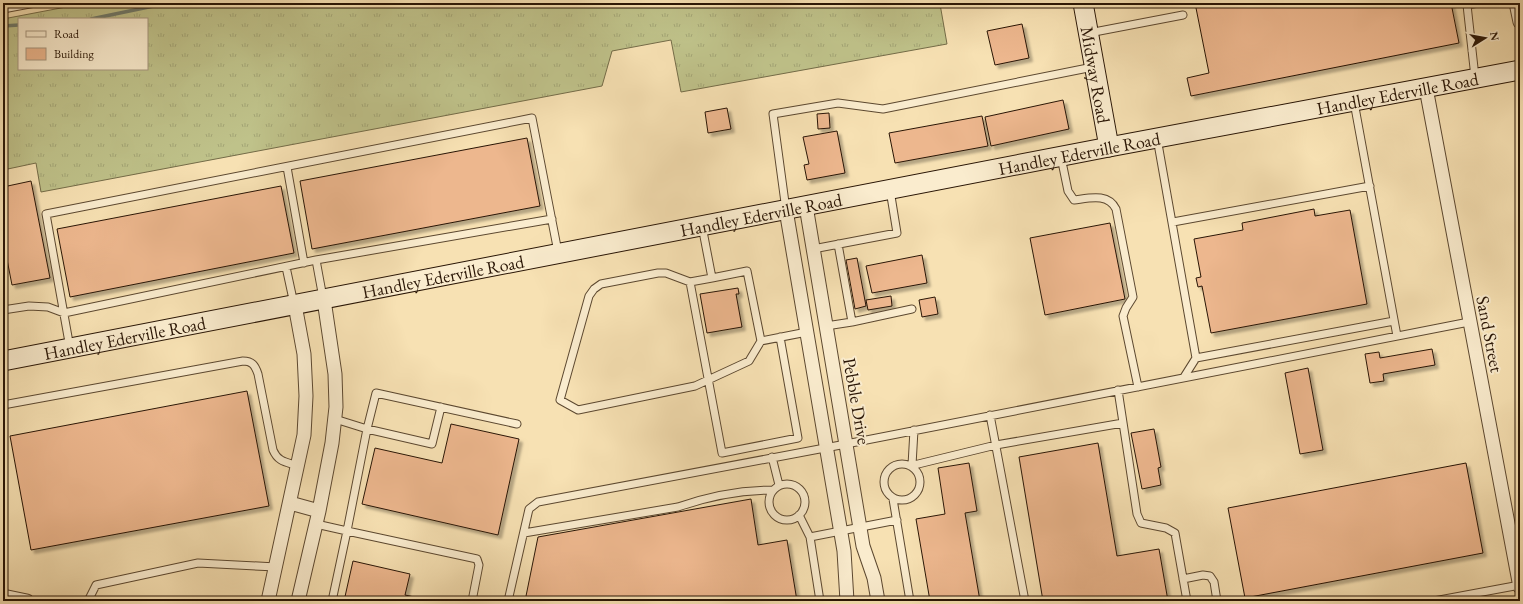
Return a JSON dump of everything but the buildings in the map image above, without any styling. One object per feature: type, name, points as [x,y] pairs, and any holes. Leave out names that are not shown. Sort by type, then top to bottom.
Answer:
[{"type":"main road","name":"Midway Road","points":[[1083,3],[1109,147]]},
{"type":"main road","name":"Handley Ederville Road","points":[[3,361],[1061,156],[1520,70]]},
{"type":"street","points":[[1516,3],[1520,22]]},
{"type":"street","name":"Sand Street","points":[[1426,88],[1469,322],[1516,547],[1520,586]]},
{"type":"street","name":"Pebble Drive","points":[[806,206],[860,528],[874,578],[878,601]]},
{"type":"street","points":[[786,210],[844,552],[847,601]]},
{"type":"street","points":[[799,288],[819,284]]},
{"type":"street","points":[[298,601],[319,511],[335,419],[335,374],[324,300]]},
{"type":"street","points":[[268,601],[304,435],[306,396],[304,354],[295,305]]},
{"type":"street","points":[[811,356],[831,352]]},
{"type":"street","points":[[290,503],[319,511]]},
{"type":"street","points":[[3,596],[27,601]]},
{"type":"lane","points":[[3,9],[35,3]]},
{"type":"lane","points":[[1476,78],[1467,5],[1478,3]]},
{"type":"lane","points":[[1089,33],[1183,15]]},
{"type":"lane","points":[[786,210],[773,114],[838,103],[883,109],[1095,67]]},
{"type":"lane","points":[[1354,102],[1397,336]]},
{"type":"lane","points":[[70,348],[46,214],[532,118],[559,254]]},
{"type":"lane","points":[[1157,138],[1196,358],[1184,378]]},
{"type":"lane","points":[[1061,156],[1068,191],[1074,200],[1102,198],[1113,203],[1116,209],[1133,297],[1123,316],[1138,387]]},
{"type":"lane","points":[[287,167],[304,263]]},
{"type":"lane","points":[[1173,222],[1370,186]]},
{"type":"lane","points":[[813,249],[897,233],[890,190]]},
{"type":"lane","points":[[3,310],[29,306],[48,307],[64,313],[316,260],[552,219]]},
{"type":"lane","points":[[702,226],[712,278]]},
{"type":"lane","points":[[838,244],[852,322]]},
{"type":"lane","points":[[316,260],[324,300]]},
{"type":"lane","points":[[286,267],[295,305]]},
{"type":"lane","points":[[747,271],[761,341],[749,361],[695,386],[578,410],[560,400],[589,296],[594,289],[600,284],[666,273],[690,282],[747,271]]},
{"type":"lane","points":[[690,282],[722,453],[798,438],[780,337]]},
{"type":"lane","points":[[826,326],[912,309]]},
{"type":"lane","points":[[1196,358],[1394,321]]},
{"type":"lane","points":[[508,601],[529,509],[538,502],[846,444],[1469,322]]},
{"type":"lane","points":[[761,341],[807,332]]},
{"type":"lane","points":[[3,405],[243,361],[250,361],[255,366],[258,374],[273,450],[276,457],[281,461],[298,466]]},
{"type":"lane","points":[[1118,390],[1137,514],[1141,523],[1166,528],[1175,533],[1187,601]]},
{"type":"lane","points":[[332,601],[367,429],[376,393],[517,424]]},
{"type":"lane","points":[[335,419],[367,429],[432,444],[440,407]]},
{"type":"lane","points":[[990,416],[1024,601]]},
{"type":"lane","points":[[914,430],[911,465],[920,479],[918,490],[910,499],[899,501],[893,499],[885,491],[883,479],[885,474],[893,465],[911,465],[996,445],[1123,423]]},
{"type":"lane","points":[[524,532],[678,507],[701,499],[776,488],[790,484],[800,489],[803,494],[804,505],[799,515],[789,520],[783,519],[774,514],[769,504],[769,498],[776,488],[772,457]]},
{"type":"lane","points":[[893,499],[910,601]]},
{"type":"lane","points":[[799,515],[810,537],[820,601]]},
{"type":"lane","points":[[810,537],[896,520]]},
{"type":"lane","points":[[316,524],[477,560],[479,565],[472,601]]},
{"type":"lane","points":[[88,601],[96,585],[198,562],[276,567]]},
{"type":"lane","points":[[1183,579],[1203,575],[1210,576],[1214,582],[1217,601]]},
{"type":"lane","points":[[1434,601],[1520,586]]},
{"type":"green space","points":[[87,3],[947,3],[940,4],[947,44],[681,92],[671,40],[612,51],[602,86],[41,192],[36,163],[3,170],[3,19]]},
{"type":"waterway","points":[[96,18],[168,3]]},
{"type":"waterway","points":[[3,26],[18,25]]}]
